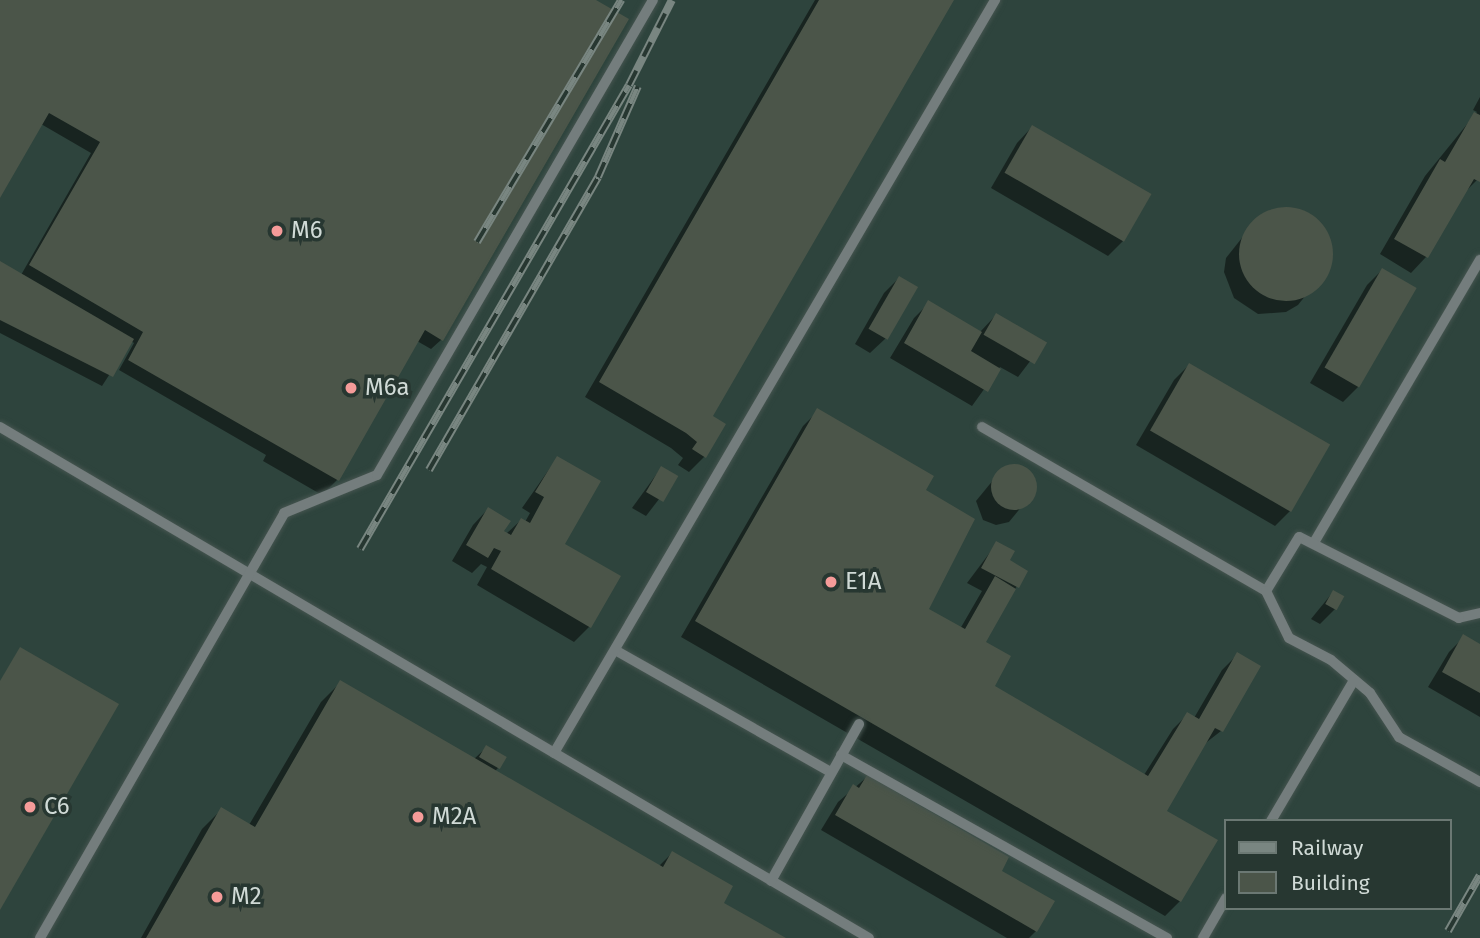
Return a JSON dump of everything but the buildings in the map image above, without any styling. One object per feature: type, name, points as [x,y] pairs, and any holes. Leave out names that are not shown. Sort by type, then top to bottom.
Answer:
[{"type":"lane","points":[[40,938],[251,576],[284,513],[377,475],[653,0]]},
{"type":"lane","points":[[554,753],[995,0]]},
{"type":"lane","points":[[1315,541],[1480,260]]},
{"type":"lane","points":[[982,426],[1266,591],[1289,638],[1331,660],[1370,693],[1399,737],[1480,782]]},
{"type":"lane","points":[[0,427],[869,938]]},
{"type":"lane","points":[[1266,591],[1299,537],[1315,541],[1459,618],[1480,613]]},
{"type":"lane","points":[[615,650],[831,772]]},
{"type":"lane","points":[[1272,819],[1354,680]]},
{"type":"lane","points":[[772,881],[859,724]]},
{"type":"lane","points":[[841,755],[1167,938]]},
{"type":"lane","points":[[1203,938],[1224,901]]},
{"type":"shaded area","points":[[0,0],[1480,0],[1480,938],[0,938]]},
{"type":"railway","points":[[477,242],[621,0]]},
{"type":"railway","points":[[360,549],[629,85],[672,0]]},
{"type":"railway","points":[[429,470],[598,177],[638,86]]},
{"type":"railway","points":[[1448,931],[1480,875]]},
{"type":"place","name":"M6","points":[[277,231]]},
{"type":"place","name":"M6a","points":[[351,388]]},
{"type":"place","name":"E1A","points":[[831,582]]},
{"type":"place","name":"C6","points":[[30,807]]},
{"type":"place","name":"M2A","points":[[418,817]]},
{"type":"place","name":"M2","points":[[217,897]]}]
